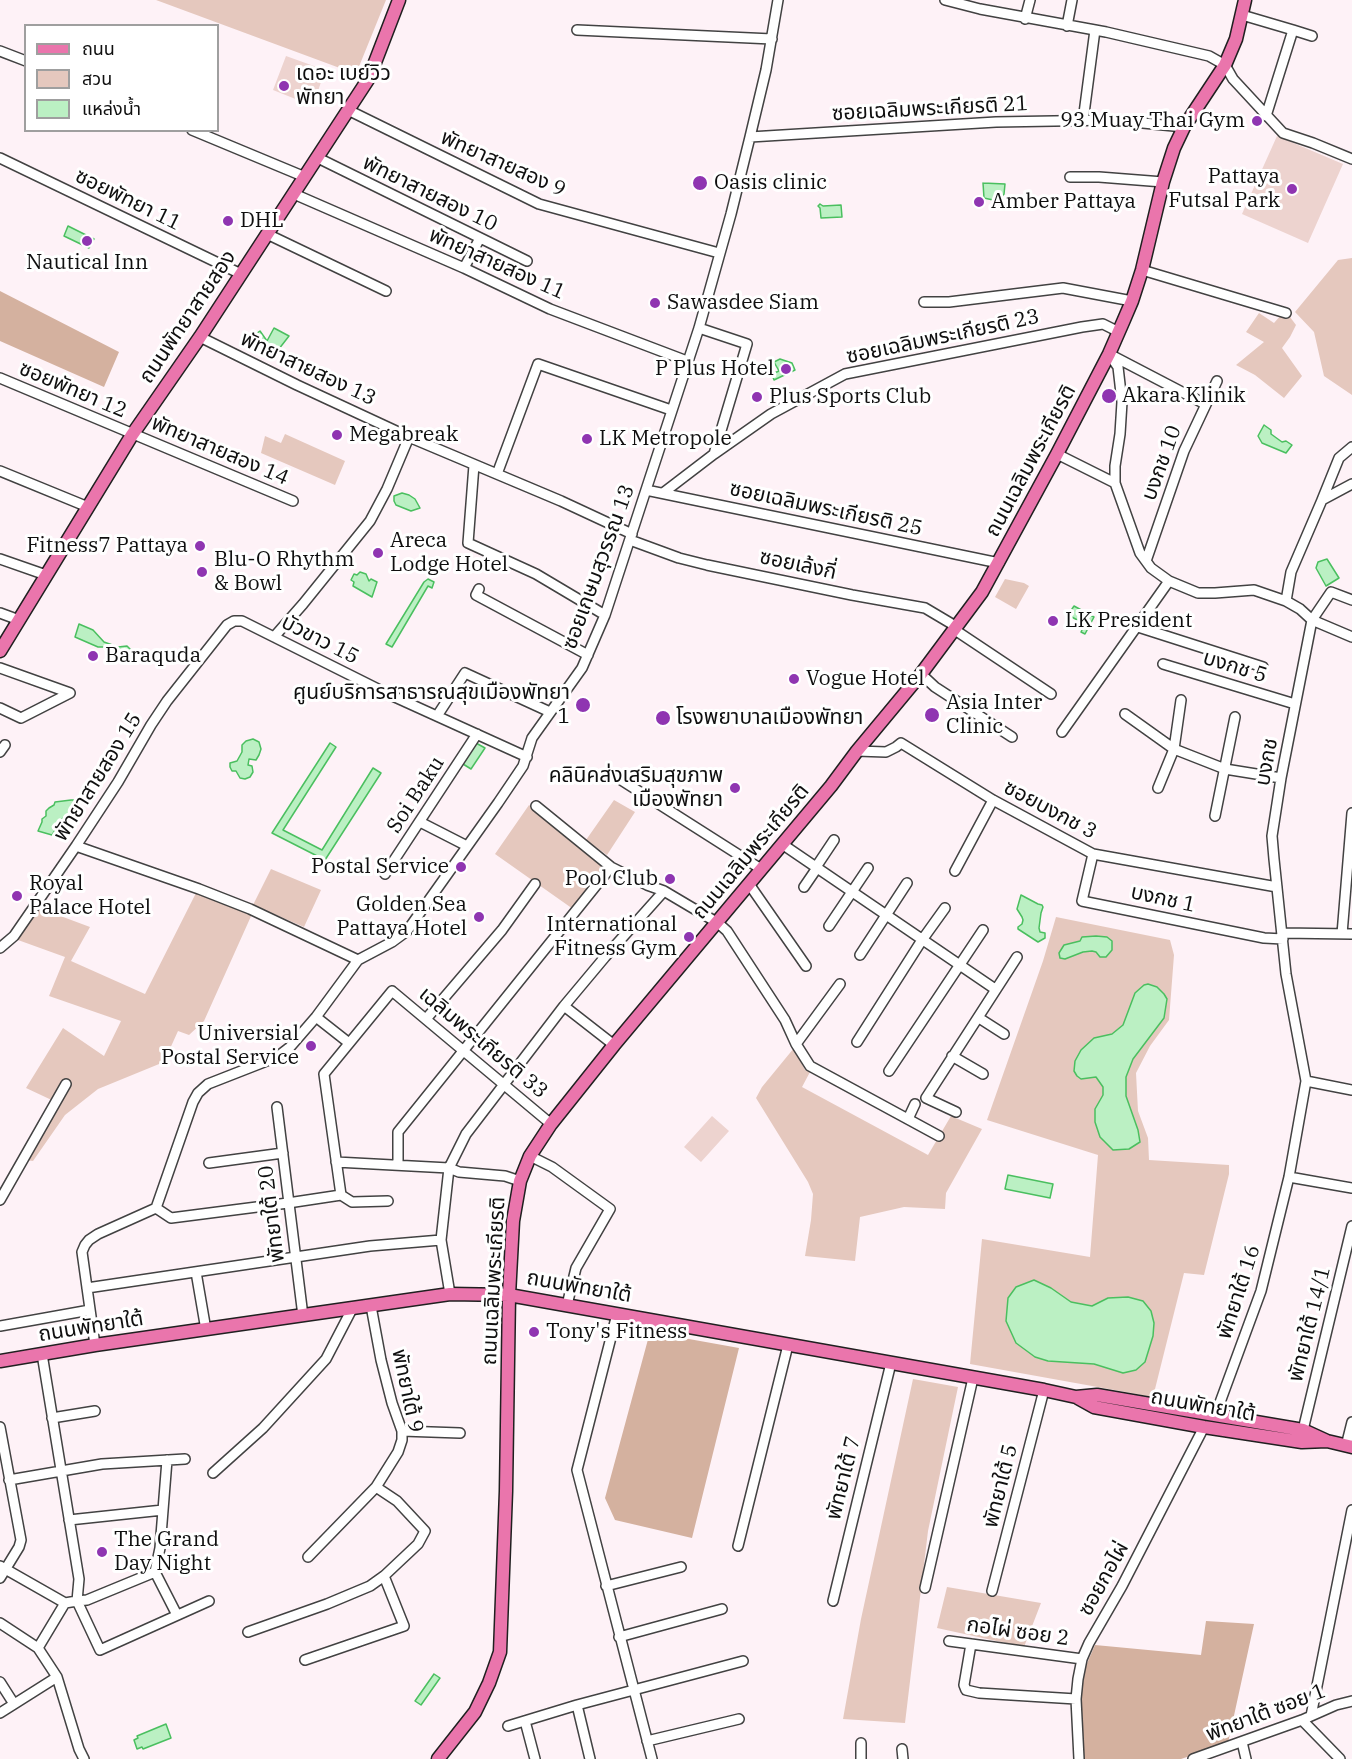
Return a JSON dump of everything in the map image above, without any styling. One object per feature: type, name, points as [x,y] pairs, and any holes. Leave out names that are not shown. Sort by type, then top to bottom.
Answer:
[{"type":"main road","name":"ถนนพัทยาสายสอง","points":[[0,651],[132,435],[200,337],[369,78],[399,0]]},
{"type":"main road","name":"ถนนเฉลิมพระเกียรติ","points":[[438,1759],[475,1712],[500,1652],[513,1221],[520,1181],[530,1156],[551,1124],[614,1045],[831,786],[921,674],[982,592],[1057,454],[1119,332],[1142,270],[1163,182],[1174,148],[1184,127],[1225,65],[1236,39],[1245,0]]},
{"type":"main road","name":"ถนนพัทยาใต้","points":[[0,1361],[95,1345],[450,1294],[509,1295],[1044,1390],[1076,1398],[1094,1407],[1204,1427],[1302,1442],[1327,1440]]},
{"type":"main road","name":"ถนนพัทยาใต้","points":[[1076,1398],[1097,1395],[1303,1430],[1349,1446]]},
{"type":"street","name":"ซอยเกษมสุวรรณ 13","points":[[156,1208],[198,1093],[208,1084],[277,1057],[290,1047],[316,1017],[358,960],[392,942],[407,931],[498,803],[527,757],[532,738],[582,668],[605,615],[699,328],[750,137],[772,39],[778,0]]},
{"type":"street","points":[[945,0],[981,5],[1025,19],[1095,30],[1209,56],[1225,65],[1233,79],[1283,133],[1314,142],[1352,159]]},
{"type":"street","points":[[1025,19],[1030,0]]},
{"type":"street","points":[[1067,26],[1072,0]]},
{"type":"street","points":[[1242,15],[1312,36]]},
{"type":"street","points":[[577,30],[772,39]]},
{"type":"street","points":[[1083,121],[1095,30]]},
{"type":"street","points":[[1266,116],[1293,30]]},
{"type":"street","points":[[0,51],[24,60]]},
{"type":"street","name":"พัทยาสายสอง 9","points":[[348,110],[538,204],[719,253]]},
{"type":"street","name":"ซอยเฉลิมพระเกียรติ 21","points":[[750,137],[972,123],[1112,120],[1184,127]]},
{"type":"street","points":[[197,132],[305,177]]},
{"type":"street","name":"ซอยพัทยา 11","points":[[0,158],[241,274]]},
{"type":"street","name":"พัทยาสายสอง 10","points":[[318,158],[527,261]]},
{"type":"street","points":[[1070,177],[1163,182]]},
{"type":"street","name":"พัทยาสายสอง 11","points":[[294,194],[464,268],[550,309],[687,361]]},
{"type":"street","points":[[267,234],[386,291]]},
{"type":"street","points":[[464,268],[480,238]]},
{"type":"street","points":[[1142,270],[1286,313]]},
{"type":"street","points":[[924,303],[1063,288],[1132,301]]},
{"type":"street","name":"ซอยเฉลิมพระเกียรติ 23","points":[[663,494],[771,414],[845,374],[1082,327],[1103,324],[1119,332]]},
{"type":"street","points":[[699,328],[747,344],[714,454]]},
{"type":"street","name":"พัทยาสายสอง 13","points":[[200,337],[409,437],[561,501],[631,537]]},
{"type":"street","points":[[1109,354],[1205,404]]},
{"type":"street","points":[[1109,354],[1118,367],[1122,402],[1115,483],[1140,553],[1151,568],[1182,588],[1198,593],[1254,590],[1286,601],[1312,620],[1352,637]]},
{"type":"street","points":[[497,474],[538,364],[671,410]]},
{"type":"street","name":"ซอยพัทยา 12","points":[[0,378],[132,435]]},
{"type":"street","name":"บงกช 10","points":[[1146,561],[1184,451],[1217,381]]},
{"type":"street","name":"พัทยาสายสอง 14","points":[[132,435],[293,501]]},
{"type":"street","points":[[274,637],[370,521],[387,489],[409,437]]},
{"type":"street","points":[[1286,601],[1291,572],[1339,458],[1352,447]]},
{"type":"street","points":[[1057,454],[1115,483]]},
{"type":"street","points":[[474,465],[468,543],[536,574],[605,615]]},
{"type":"street","points":[[0,471],[88,507]]},
{"type":"street","points":[[1322,500],[1352,484]]},
{"type":"street","name":"ซอยเฉลิมพระเกียรติ 25","points":[[646,490],[999,563]]},
{"type":"street","name":"ซอยเล้งกี่","points":[[631,537],[679,558],[707,565],[925,608],[1052,694]]},
{"type":"street","points":[[0,559],[46,575]]},
{"type":"street","points":[[1062,732],[1169,581]]},
{"type":"street","points":[[479,589],[476,595],[588,655]]},
{"type":"street","points":[[1312,620],[1331,592],[1352,600]]},
{"type":"street","points":[[0,613],[19,620]]},
{"type":"street","name":"บงกช","points":[[1289,1177],[1306,1081],[1286,974],[1272,836],[1312,620]]},
{"type":"street","name":"บัวขาว 15","points":[[227,625],[234,621],[242,621],[380,690],[527,757]]},
{"type":"street","name":"พัทยาสายสอง 15","points":[[0,948],[14,936],[76,846],[167,701],[227,625]]},
{"type":"street","points":[[1138,627],[1263,667]]},
{"type":"street","name":"บงกช 5","points":[[1163,664],[1295,704]]},
{"type":"street","points":[[0,668],[70,693],[21,718],[0,708]]},
{"type":"street","points":[[437,716],[465,673],[550,712]]},
{"type":"street","points":[[921,674],[935,687],[1012,737]]},
{"type":"street","points":[[1158,788],[1174,749],[1181,700]]},
{"type":"street","points":[[1125,714],[1174,749],[1225,769],[1281,778]]},
{"type":"street","points":[[1215,816],[1235,717]]},
{"type":"street","name":"Soi Baku","points":[[385,874],[477,734]]},
{"type":"street","name":"ซอยบงกช 3","points":[[857,751],[886,752],[901,742],[993,800],[1093,854],[1277,887]]},
{"type":"street","points":[[618,778],[761,869]]},
{"type":"street","points":[[955,871],[993,800]]},
{"type":"street","points":[[536,806],[611,867],[646,885],[664,891],[718,923],[727,931],[786,1020],[796,1044],[810,1066],[939,1136]]},
{"type":"street","points":[[1283,936],[1347,934],[1352,813]]},
{"type":"street","points":[[420,822],[467,846]]},
{"type":"street","points":[[804,887],[834,840]]},
{"type":"street","points":[[782,844],[995,989]]},
{"type":"street","points":[[76,846],[250,909],[358,960]]},
{"type":"street","name":"บงกช 1","points":[[1093,854],[1082,901],[1264,938],[1283,936]]},
{"type":"street","points":[[398,1164],[398,1132],[611,867]]},
{"type":"street","points":[[829,926],[868,868]]},
{"type":"street","points":[[748,884],[806,966]]},
{"type":"street","points":[[860,955],[906,884]]},
{"type":"street","points":[[426,1019],[502,930],[535,885]]},
{"type":"street","points":[[450,1294],[441,1240],[449,1168],[466,1134],[564,1006],[664,891]]},
{"type":"street","points":[[857,1042],[945,908]]},
{"type":"street","points":[[890,1071],[982,930]]},
{"type":"street","points":[[956,1112],[926,1098],[1017,957]]},
{"type":"street","points":[[796,1044],[840,984]]},
{"type":"street","name":"เฉลิมพระเกียรติ 33","points":[[349,1043],[392,991],[551,1124]]},
{"type":"street","points":[[564,1006],[614,1045]]},
{"type":"street","points":[[316,1017],[349,1043],[324,1074],[340,1195]]},
{"type":"street","points":[[979,1018],[1004,1034]]},
{"type":"street","points":[[952,1056],[982,1074]]},
{"type":"street","points":[[1306,1081],[1352,1090]]},
{"type":"street","points":[[0,1200],[66,1084]]},
{"type":"street","points":[[908,1119],[915,1104]]},
{"type":"street","name":"พัทยาใต้ 20","points":[[277,1107],[303,1316]]},
{"type":"street","points":[[209,1163],[283,1153]]},
{"type":"street","points":[[530,1156],[552,1167],[610,1209],[576,1268],[567,1305]]},
{"type":"street","points":[[336,1162],[449,1168],[459,1172],[505,1176],[520,1181]]},
{"type":"street","points":[[1289,1177],[1352,1188]]},
{"type":"street","name":"พัทยาใต้ 16","points":[[1215,1416],[1261,1291],[1289,1177]]},
{"type":"street","points":[[95,1345],[82,1252],[89,1240],[156,1208],[171,1218],[340,1195],[352,1202],[388,1201]]},
{"type":"street","name":"พัทยาใต้ 14/1","points":[[1303,1430],[1352,1226]]},
{"type":"street","points":[[87,1288],[295,1256],[441,1240]]},
{"type":"street","points":[[196,1272],[206,1330]]},
{"type":"street","name":"พัทยาใต้ 9","points":[[308,1557],[376,1487],[398,1452],[402,1440],[402,1431],[384,1371],[371,1306]]},
{"type":"street","points":[[213,1473],[263,1428],[326,1359],[352,1309]]},
{"type":"street","points":[[0,1326],[90,1310]]},
{"type":"street","points":[[616,1314],[577,1470],[652,1759]]},
{"type":"street","points":[[738,1546],[788,1345]]},
{"type":"street","points":[[42,1354],[79,1579],[77,1601],[100,1650],[209,1601]]},
{"type":"street","name":"พัทยาใต้ 7","points":[[833,1601],[891,1363]]},
{"type":"street","points":[[925,1588],[973,1378]]},
{"type":"street","name":"พัทยาใต้ 5","points":[[992,1591],[1044,1390]]},
{"type":"street","points":[[52,1418],[94,1411]]},
{"type":"street","points":[[1349,1446],[1352,1422]]},
{"type":"street","points":[[0,1427],[21,1540],[19,1547],[3,1567],[0,1578]]},
{"type":"street","name":"ซอยกอไผ่","points":[[1078,1759],[1076,1699],[1082,1659],[1204,1427]]},
{"type":"street","points":[[402,1431],[460,1433]]},
{"type":"street","points":[[9,1480],[102,1464],[185,1459]]},
{"type":"street","points":[[166,1460],[160,1548],[155,1572],[177,1615]]},
{"type":"street","points":[[248,1632],[370,1586],[418,1544],[425,1531],[397,1501],[376,1487]]},
{"type":"street","points":[[69,1520],[163,1510]]},
{"type":"street","points":[[1340,1759],[1307,1718],[1352,1510]]},
{"type":"street","points":[[3,1567],[64,1602],[87,1600],[155,1572]]},
{"type":"street","points":[[606,1586],[681,1567]]},
{"type":"street","points":[[305,1660],[404,1626],[384,1576]]},
{"type":"street","points":[[38,1648],[64,1602]]},
{"type":"street","points":[[619,1637],[722,1610]]},
{"type":"street","points":[[0,1623],[38,1648],[57,1677],[84,1759]]},
{"type":"street","name":"กอไผ่ ซอย 2","points":[[949,1641],[1082,1659]]},
{"type":"street","points":[[971,1644],[964,1685],[966,1690],[979,1693],[1076,1699]]},
{"type":"street","points":[[508,1726],[634,1689],[743,1661]]},
{"type":"street","points":[[0,1713],[57,1677]]},
{"type":"street","points":[[0,1682],[14,1704]]},
{"type":"street","name":"พัทยาใต้ ซอย 1","points":[[1193,1759],[1352,1701]]},
{"type":"street","points":[[577,1705],[590,1759]]},
{"type":"street","points":[[647,1741],[739,1719]]},
{"type":"street","points":[[525,1721],[535,1759]]},
{"type":"street","points":[[1242,1742],[1246,1759]]},
{"type":"street","points":[[861,1743],[861,1759]]},
{"type":"green space","points":[[156,0],[386,0],[356,74]]},
{"type":"green space","points":[[1352,258],[1352,395],[1324,376],[1314,332],[1295,312],[1338,260]]},
{"type":"green space","points":[[1259,313],[1274,323],[1281,315],[1290,317],[1296,325],[1282,348],[1302,376],[1284,398],[1255,375],[1236,365],[1264,342],[1246,332]]},
{"type":"green space","points":[[285,434],[345,461],[335,485],[261,453],[265,436],[281,443]]},
{"type":"green space","points":[[1005,579],[1029,586],[1016,609],[995,597]]},
{"type":"green space","points":[[614,800],[635,812],[607,855],[586,840]]},
{"type":"green space","points":[[529,805],[605,865],[605,869],[573,909],[495,854]]},
{"type":"green space","points":[[271,869],[321,890],[304,927],[253,905]]},
{"type":"green space","points":[[197,891],[252,914],[204,1021],[189,1035],[178,1031],[164,1062],[98,1089],[65,1115],[33,1161],[25,1160],[58,1103],[26,1088],[63,1028],[104,1056],[121,1021],[49,996],[65,957],[18,940],[39,908],[90,927],[71,961],[145,994]]},
{"type":"green space","points":[[1056,917],[1170,940],[1174,955],[1169,1020],[1150,1046],[1136,1073],[1138,1111],[1148,1138],[1149,1160],[1229,1165],[1229,1174],[1204,1275],[1184,1273],[1153,1397],[970,1364],[982,1239],[1090,1257],[1098,1155],[987,1120],[1043,961]]},
{"type":"green space","points":[[794,1048],[805,1070],[810,1072],[802,1087],[928,1155],[951,1116],[982,1129],[946,1193],[945,1209],[904,1207],[860,1217],[855,1261],[805,1256],[813,1194],[808,1182],[756,1098],[762,1087]]},
{"type":"green space","points":[[913,1379],[958,1387],[928,1531],[905,1723],[843,1719],[861,1619]]},
{"type":"green space","points":[[947,1587],[1041,1603],[1024,1647],[937,1628]]},
{"type":"shaded area","points":[[286,56],[325,70],[313,106],[273,90]]},
{"type":"shaded area","name":"Pattaya Futsal Park","points":[[1277,136],[1343,164],[1308,243],[1242,214]]},
{"type":"shaded area","points":[[0,291],[119,352],[104,387],[0,341]]},
{"type":"shaded area","points":[[712,1116],[729,1131],[701,1162],[684,1147]]},
{"type":"shaded area","points":[[650,1332],[739,1348],[692,1538],[615,1520],[605,1498]]},
{"type":"shaded area","points":[[1206,1621],[1254,1624],[1228,1743],[1181,1759],[1083,1759],[1080,1704],[1085,1668],[1095,1645],[1201,1655]]},
{"type":"water","points":[[983,183],[1005,184],[1004,194],[1001,198],[993,200],[984,198]]},
{"type":"water","points":[[820,204],[823,206],[841,205],[842,217],[821,218],[818,206]]},
{"type":"water","points":[[68,226],[94,239],[89,248],[64,236]]},
{"type":"water","points":[[274,328],[289,336],[275,354],[261,346],[254,335],[260,331],[267,341]]},
{"type":"water","points":[[780,359],[792,363],[795,370],[774,380],[772,374],[779,371],[774,362]]},
{"type":"water","points":[[1264,425],[1282,442],[1286,441],[1292,445],[1286,453],[1262,443],[1258,436]]},
{"type":"water","points":[[402,493],[415,499],[420,508],[411,511],[396,505],[394,496]]},
{"type":"water","points":[[1327,559],[1339,578],[1326,586],[1316,568],[1318,562]]},
{"type":"water","points":[[360,572],[366,574],[369,581],[371,579],[377,582],[372,597],[353,586],[354,582],[351,580],[354,574],[357,575]]},
{"type":"water","points":[[428,579],[434,582],[432,588],[428,586],[392,647],[386,644],[424,582]]},
{"type":"water","points":[[1074,606],[1094,617],[1085,634],[1081,632],[1085,624],[1068,615]]},
{"type":"water","points":[[79,624],[93,630],[104,642],[118,647],[127,646],[131,650],[130,657],[110,647],[98,647],[75,637]]},
{"type":"water","points":[[253,739],[259,742],[261,749],[259,755],[256,760],[249,759],[248,765],[252,766],[253,772],[250,777],[240,778],[236,771],[232,771],[230,763],[237,761],[242,752],[242,745]]},
{"type":"water","points":[[330,743],[336,747],[283,830],[322,850],[373,768],[381,773],[325,860],[272,833]]},
{"type":"water","points":[[476,743],[485,748],[471,769],[463,764]]},
{"type":"water","points":[[75,800],[77,804],[73,815],[63,818],[52,835],[38,831],[42,819],[46,816],[46,811],[55,802]]},
{"type":"water","points":[[1021,895],[1043,907],[1039,928],[1040,932],[1045,933],[1045,938],[1038,942],[1018,929],[1023,920],[1017,909]]},
{"type":"water","points":[[1082,937],[1107,937],[1112,941],[1112,950],[1106,957],[1100,957],[1092,951],[1065,959],[1060,958],[1059,953],[1064,945],[1080,941]]},
{"type":"water","points":[[1148,984],[1157,987],[1167,999],[1164,1018],[1133,1059],[1126,1077],[1126,1096],[1140,1142],[1129,1149],[1113,1150],[1100,1137],[1095,1122],[1095,1109],[1103,1095],[1103,1087],[1096,1077],[1081,1079],[1077,1076],[1074,1071],[1075,1061],[1081,1050],[1094,1038],[1112,1034],[1123,1025],[1135,993]]},
{"type":"water","points":[[1008,1175],[1053,1184],[1050,1198],[1005,1189]]},
{"type":"water","points":[[1034,1280],[1051,1288],[1071,1302],[1092,1306],[1108,1298],[1128,1297],[1143,1301],[1151,1311],[1154,1323],[1153,1336],[1145,1362],[1136,1370],[1123,1373],[1094,1364],[1048,1361],[1035,1357],[1016,1343],[1006,1321],[1008,1298],[1016,1287]]},
{"type":"water","points":[[434,1674],[440,1678],[421,1705],[415,1701]]},
{"type":"water","points":[[166,1724],[171,1738],[143,1749],[142,1747],[137,1749],[134,1740],[138,1738],[137,1736]]},
{"type":"place","name":"เดอะ เบย์วิว พัทยา","points":[[284,86]]},
{"type":"place","name":"93 Muay Thai Gym","points":[[1257,121]]},
{"type":"place","name":"Oasis clinic","points":[[700,183]]},
{"type":"place","name":"Pattaya Futsal Park","points":[[1292,189]]},
{"type":"place","name":"Amber Pattaya","points":[[979,202]]},
{"type":"place","name":"DHL","points":[[228,221]]},
{"type":"place","name":"Nautical Inn","points":[[87,241]]},
{"type":"place","name":"Sawasdee Siam","points":[[655,303]]},
{"type":"place","name":"P Plus Hotel","points":[[786,369]]},
{"type":"place","name":"Akara Klinik","points":[[1109,396]]},
{"type":"place","name":"Plus Sports Club","points":[[757,397]]},
{"type":"place","name":"Megabreak","points":[[337,435]]},
{"type":"place","name":"LK Metropole","points":[[587,439]]},
{"type":"place","name":"Fitness7 Pattaya","points":[[200,546]]},
{"type":"place","name":"Areca Lodge Hotel","points":[[378,553]]},
{"type":"place","name":"Blu-O Rhythm & Bowl","points":[[202,572]]},
{"type":"place","name":"LK President","points":[[1053,621]]},
{"type":"place","name":"Baraquda","points":[[93,656]]},
{"type":"place","name":"Vogue Hotel","points":[[794,679]]},
{"type":"place","name":"ศูนย์บริการสาธารณสุขเมืองพัทยา 1","points":[[583,705]]},
{"type":"place","name":"Asia Inter Clinic","points":[[932,715]]},
{"type":"place","name":"โรงพยาบาลเมืองพัทยา","points":[[663,718]]},
{"type":"place","name":"คลินิคส่งเสริมสุขภาพ เมืองพัทยา","points":[[735,788]]},
{"type":"place","name":"Postal Service","points":[[461,867]]},
{"type":"place","name":"Pool Club","points":[[670,879]]},
{"type":"place","name":"Royal Palace Hotel","points":[[17,896]]},
{"type":"place","name":"Golden Sea Pattaya Hotel","points":[[479,917]]},
{"type":"place","name":"International Fitness Gym","points":[[689,937]]},
{"type":"place","name":"Universial Postal Service","points":[[311,1046]]},
{"type":"place","name":"Tony's Fitness","points":[[534,1332]]},
{"type":"place","name":"The Grand Day Night","points":[[102,1552]]}]
